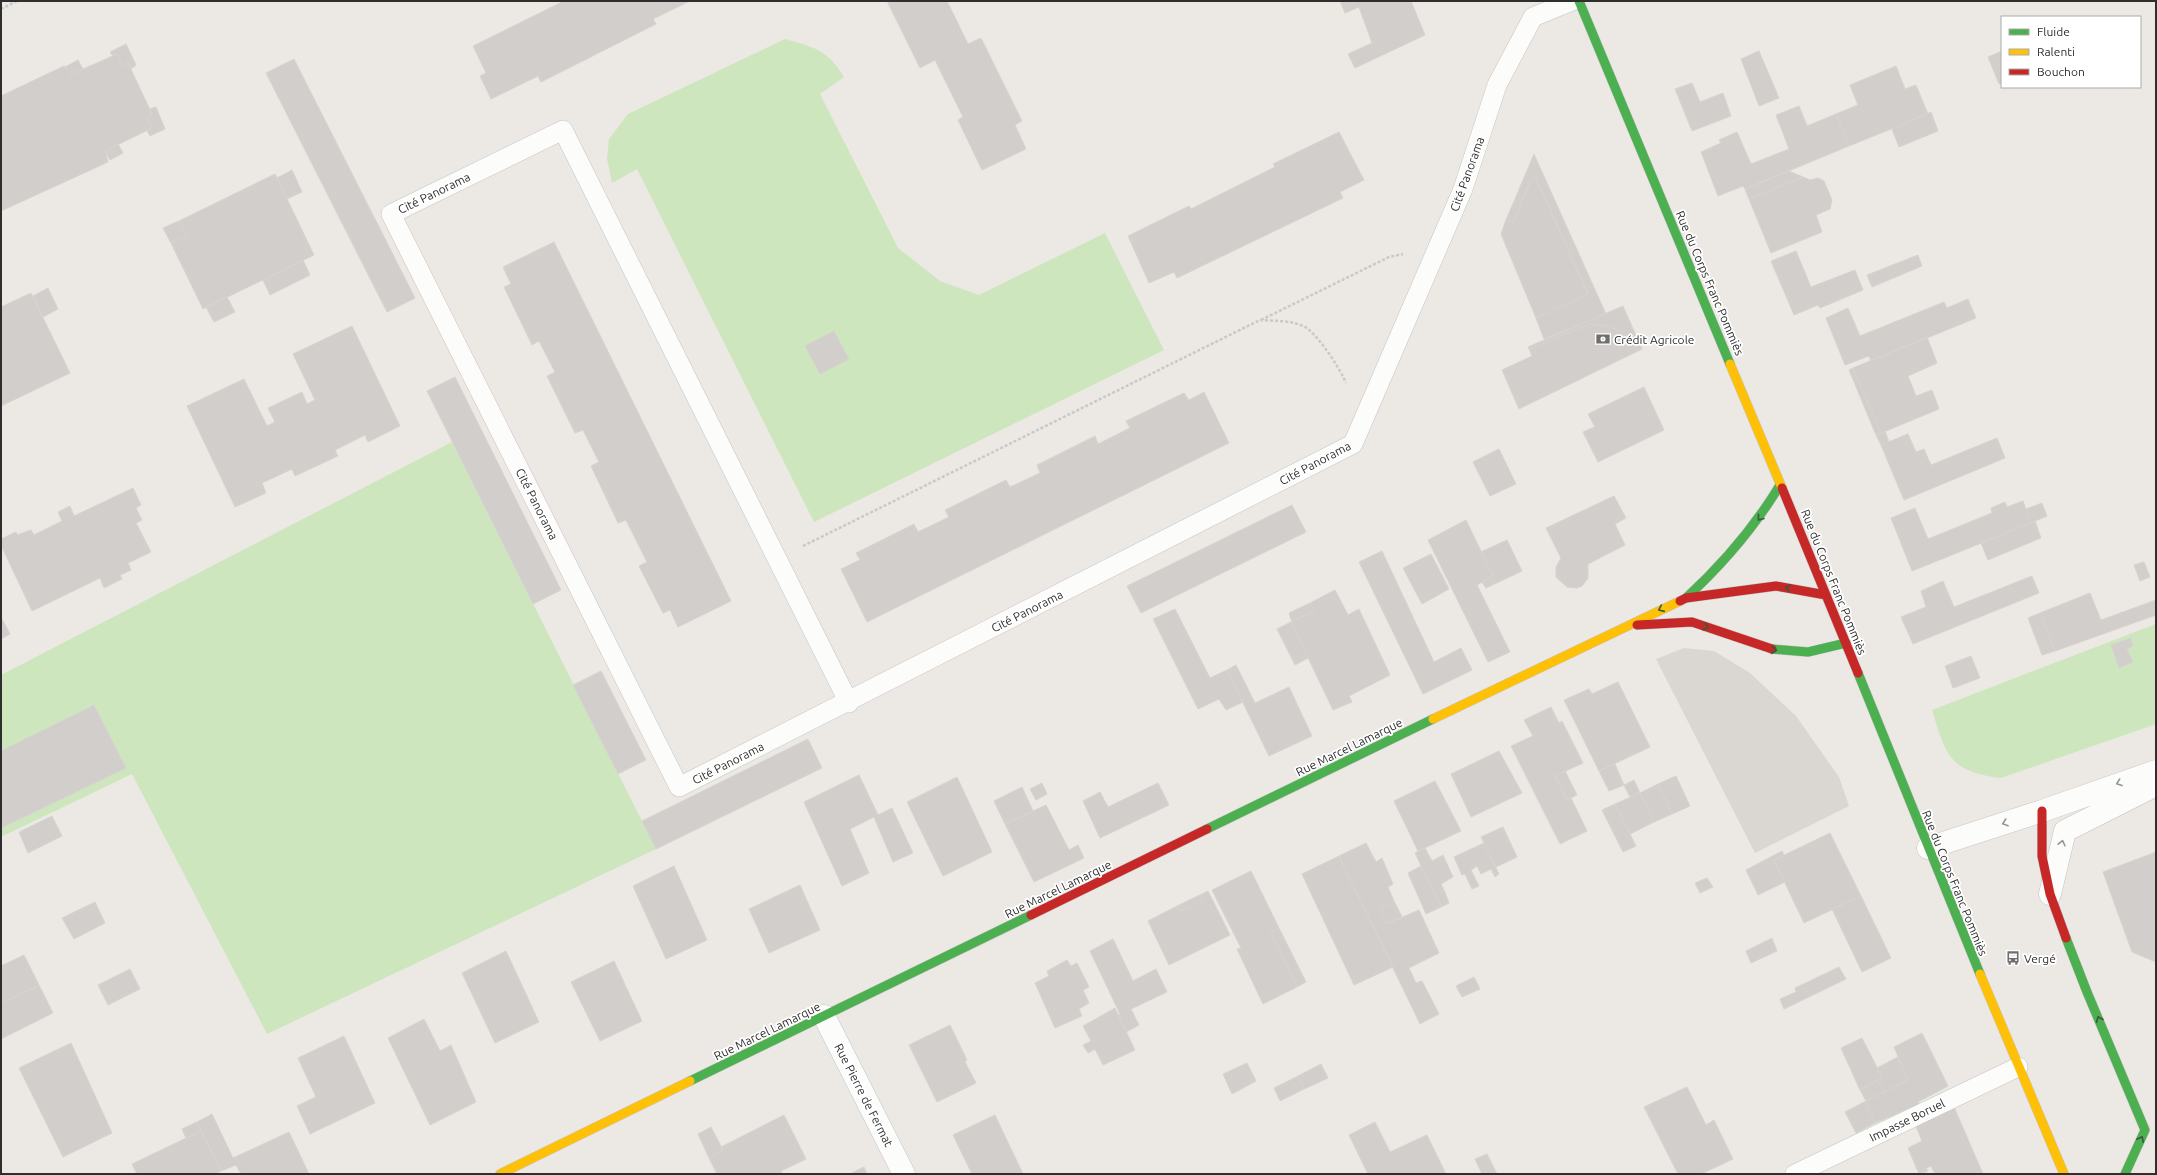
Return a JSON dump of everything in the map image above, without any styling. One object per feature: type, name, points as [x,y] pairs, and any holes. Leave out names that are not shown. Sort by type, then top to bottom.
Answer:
[{"type":"street","name":"Rue du Corps Franc Pommiès","points":[[1579,1],[1846,643],[2018,1067],[2064,1174]]},
{"type":"street","name":"Rue Marcel Lamarque","points":[[1686,598],[1709,577],[1738,545],[1766,509],[1780,485]]},
{"type":"street","name":"Rue Marcel Lamarque","points":[[508,1172],[824,1016],[1626,625],[1686,598],[1728,590],[1776,586],[1826,595]]},
{"type":"street","name":"Rue Marcel Lamarque","points":[[1626,625],[1692,622],[1766,649],[1808,652],[1846,643]]},
{"type":"street","points":[[1928,848],[2042,811],[2156,770]]},
{"type":"street","points":[[2050,894],[2065,831],[2156,785]]},
{"type":"street","points":[[2042,811],[2042,856],[2050,894],[2087,992],[2145,1130],[2125,1174]]},
{"type":"street","name":"Rue Pierre de Fermat","points":[[824,1016],[904,1174]]},
{"type":"lane","name":"Cité Panorama","points":[[848,702],[564,130],[391,214],[679,788],[848,702],[1353,444],[1463,189],[1498,85],[1533,17],[1572,1]]},
{"type":"lane","name":"Impasse Boruel","points":[[1795,1174],[2018,1067]]},
{"type":"path","points":[[1,9],[17,1]]},
{"type":"path","points":[[777,558],[1389,257],[1439,246]]},
{"type":"path","points":[[1260,320],[1287,322],[1308,329],[1339,367],[1364,419]]},
{"type":"green space","points":[[785,39],[812,47],[826,55],[844,77],[820,94],[898,248],[940,281],[979,295],[1105,233],[1164,350],[814,522],[637,169],[612,183],[607,159],[609,139],[628,114]]},
{"type":"green space","points":[[452,442],[656,849],[267,1034],[132,774],[1,837],[1,675]]},
{"type":"green space","points":[[2156,624],[2156,724],[2001,778],[1984,775],[1960,766],[1947,750],[1932,710]]},
{"type":"shaded area","points":[[1684,648],[1714,651],[1750,673],[1796,716],[1839,777],[1849,806],[1755,853],[1656,659]]},
{"type":"building","points":[[564,1],[690,1],[653,19],[656,24],[541,82],[538,76],[491,99],[480,76],[486,73],[473,46]]},
{"type":"building","points":[[887,1],[947,1],[968,44],[981,38],[1022,121],[1015,125],[1026,149],[982,170],[958,120],[963,117],[935,60],[920,68]]},
{"type":"building","points":[[1340,1],[1411,1],[1425,35],[1355,68],[1348,54],[1372,43],[1359,7],[1345,13]]},
{"type":"building","points":[[126,44],[136,65],[131,69],[128,63],[123,66],[117,54],[112,55],[110,52]]},
{"type":"building","points":[[1759,51],[1779,98],[1759,106],[1741,59]]},
{"type":"building","points":[[2001,51],[2001,83],[1999,84],[1988,57]]},
{"type":"building","points":[[117,54],[123,66],[128,63],[152,114],[147,117],[152,128],[105,151],[108,162],[1,211],[1,96],[64,66],[70,75]]},
{"type":"building","points":[[294,59],[415,298],[387,312],[266,73]]},
{"type":"building","points":[[78,60],[83,69],[70,75],[65,67]]},
{"type":"building","points":[[1896,66],[1905,89],[1916,85],[1928,114],[1849,146],[1836,114],[1858,105],[1850,85]]},
{"type":"building","points":[[1692,83],[1700,102],[1723,93],[1731,116],[1692,131],[1675,89]]},
{"type":"building","points":[[1799,106],[1807,126],[1836,114],[1849,146],[1745,189],[1743,186],[1718,196],[1701,152],[1721,143],[1719,140],[1737,132],[1751,164],[1789,149],[1776,115]]},
{"type":"building","points":[[156,107],[165,129],[150,136],[147,131],[152,128],[147,117],[152,114],[149,109]]},
{"type":"building","points":[[1931,112],[1938,131],[1899,147],[1892,129]]},
{"type":"building","points":[[1339,132],[1364,180],[1340,192],[1343,198],[1177,278],[1174,272],[1149,283],[1128,236],[1189,206],[1191,209],[1275,167],[1273,164]]},
{"type":"building","points":[[118,144],[123,153],[110,160],[105,151]]},
{"type":"building","points":[[1534,154],[1606,314],[1544,339],[1536,318],[1588,294],[1536,178],[1531,180],[1513,223],[1506,220]]},
{"type":"building","points":[[292,170],[302,192],[287,199],[277,178]]},
{"type":"building","points":[[1789,171],[1803,177],[1749,199],[1745,189]]},
{"type":"building","points":[[275,174],[314,255],[203,309],[171,243],[187,236],[179,221]]},
{"type":"building","points":[[1803,177],[1810,180],[1818,178],[1824,181],[1832,200],[1830,209],[1816,215],[1822,232],[1771,253],[1749,199]]},
{"type":"building","points":[[1536,178],[1588,294],[1536,318],[1501,234],[1506,220],[1513,223],[1531,180]]},
{"type":"building","points":[[179,221],[187,236],[171,243],[163,228]]},
{"type":"building","points":[[554,242],[731,601],[678,627],[670,610],[663,613],[639,566],[647,562],[626,520],[618,523],[591,466],[599,462],[583,430],[575,433],[547,376],[555,372],[539,341],[532,345],[504,287],[511,284],[503,267]]},
{"type":"building","points":[[1796,251],[1811,287],[1855,270],[1863,290],[1820,308],[1818,305],[1794,315],[1771,261]]},
{"type":"building","points":[[1918,255],[1922,266],[1872,287],[1867,275]]},
{"type":"building","points":[[303,260],[310,275],[270,295],[263,280]]},
{"type":"building","points":[[48,288],[58,309],[43,317],[33,296]]},
{"type":"building","points":[[31,293],[70,373],[1,406],[1,307]]},
{"type":"building","points":[[227,297],[235,312],[214,322],[206,307]]},
{"type":"building","points":[[1968,299],[1976,318],[1871,361],[1869,356],[1845,365],[1826,318],[1848,308],[1860,336],[1944,302],[1947,308]]},
{"type":"building","points":[[1623,306],[1642,349],[1638,351],[1628,337],[1618,330],[1608,326],[1590,324],[1529,349],[1528,347]]},
{"type":"building","points":[[1590,324],[1608,326],[1618,330],[1628,337],[1638,351],[1519,409],[1502,370],[1532,356],[1529,349]]},
{"type":"building","points":[[352,326],[400,426],[368,442],[365,435],[335,450],[338,456],[295,476],[292,469],[262,483],[266,493],[235,507],[187,406],[244,379],[267,426],[275,422],[268,408],[302,392],[307,404],[315,400],[293,354]]},
{"type":"building","points":[[834,331],[849,359],[820,374],[805,346]]},
{"type":"building","points":[[1927,337],[1937,363],[1908,376],[1916,396],[1932,390],[1939,409],[1881,433],[1853,368]]},
{"type":"building","points":[[1853,368],[1881,433],[1876,435],[1849,370]]},
{"type":"building","points":[[455,377],[561,590],[533,604],[427,391]]},
{"type":"building","points":[[1644,387],[1664,430],[1598,462],[1583,432],[1595,427],[1588,414]]},
{"type":"building","points":[[1204,392],[1229,443],[867,622],[841,569],[860,560],[856,553],[914,524],[918,532],[949,517],[945,510],[1006,480],[1010,487],[1040,473],[1037,465],[1095,436],[1098,444],[1130,428],[1126,421],[1184,393],[1189,400]]},
{"type":"building","points":[[1885,431],[1889,442],[1881,445],[1876,435]]},
{"type":"building","points":[[1908,434],[1916,452],[1924,449],[1931,465],[1997,438],[2005,458],[1904,500],[1881,445]]},
{"type":"building","points":[[1499,449],[1516,484],[1490,496],[1473,462]]},
{"type":"building","points":[[133,488],[141,505],[136,508],[142,520],[136,523],[151,552],[128,563],[131,570],[120,575],[122,579],[104,588],[100,578],[32,611],[1,545],[1,539],[16,532],[17,535],[31,530],[34,535],[62,521],[58,512],[70,506],[74,516]]},
{"type":"building","points":[[1614,496],[1626,518],[1615,524],[1625,545],[1588,564],[1588,578],[1582,586],[1577,588],[1567,587],[1556,577],[1556,567],[1561,558],[1546,528]]},
{"type":"building","points":[[2023,501],[2031,523],[1912,571],[1891,518],[1915,508],[1928,539],[1992,513],[1991,508],[2005,502],[2007,507]]},
{"type":"building","points":[[2042,503],[2047,516],[2031,523],[2026,509]]},
{"type":"building","points":[[1292,505],[1306,532],[1141,613],[1127,586]]},
{"type":"building","points":[[1466,520],[1493,576],[1477,585],[1510,652],[1488,662],[1428,540]]},
{"type":"building","points":[[2035,521],[2041,538],[1988,560],[1981,543]]},
{"type":"building","points":[[1507,540],[1522,571],[1486,588],[1482,582],[1493,576],[1481,552]]},
{"type":"building","points":[[1382,551],[1434,662],[1461,648],[1472,670],[1423,694],[1359,562]]},
{"type":"building","points":[[1431,554],[1449,589],[1422,604],[1403,568]]},
{"type":"building","points":[[2144,562],[2150,577],[2140,581],[2134,565]]},
{"type":"building","points":[[2032,576],[2039,593],[1913,644],[1901,617],[1926,607],[1921,591],[1943,581],[1954,607]]},
{"type":"building","points":[[1335,590],[1348,615],[1359,609],[1390,675],[1349,696],[1352,702],[1333,710],[1291,622],[1315,610],[1310,603]]},
{"type":"building","points":[[2090,593],[2101,620],[2156,600],[2156,615],[2055,651],[2040,613]]},
{"type":"building","points":[[1310,603],[1315,610],[1292,622],[1289,613]]},
{"type":"building","points":[[1175,609],[1210,678],[1227,670],[1243,702],[1226,710],[1219,699],[1198,709],[1153,619]]},
{"type":"building","points":[[2040,613],[2055,651],[2042,655],[2028,618]]},
{"type":"building","points":[[1,617],[10,634],[1,639]]},
{"type":"building","points":[[1291,622],[1308,658],[1295,665],[1277,629]]},
{"type":"building","points":[[2131,638],[2133,646],[2127,649],[2133,662],[2119,668],[2111,645]]},
{"type":"building","points":[[1971,656],[1980,678],[1953,688],[1945,666]]},
{"type":"building","points":[[1236,665],[1255,703],[1289,687],[1312,736],[1269,756],[1227,670]]},
{"type":"building","points":[[601,671],[646,760],[618,774],[573,685]]},
{"type":"building","points":[[1618,682],[1650,747],[1599,771],[1564,700],[1589,689],[1592,694]]},
{"type":"building","points":[[94,705],[126,768],[1,828],[1,751]]},
{"type":"building","points":[[1551,707],[1559,723],[1562,721],[1583,763],[1555,776],[1567,800],[1571,798],[1587,831],[1560,844],[1511,746],[1533,736],[1524,720]]},
{"type":"building","points":[[808,739],[822,768],[656,849],[642,821]]},
{"type":"building","points":[[1499,751],[1522,793],[1471,817],[1451,774]]},
{"type":"building","points":[[1615,764],[1624,785],[1609,791],[1599,771]]},
{"type":"building","points":[[1565,771],[1577,795],[1567,800],[1555,776]]},
{"type":"building","points":[[859,775],[878,815],[892,808],[913,853],[893,862],[874,817],[850,829],[869,873],[842,886],[804,802]]},
{"type":"building","points":[[1676,776],[1690,806],[1672,814],[1658,784]]},
{"type":"building","points":[[957,777],[992,852],[943,876],[907,802]]},
{"type":"building","points":[[1634,780],[1640,793],[1630,797],[1624,785]]},
{"type":"building","points":[[1435,781],[1461,831],[1418,851],[1394,801]]},
{"type":"building","points":[[1042,783],[1047,794],[1036,800],[1030,789]]},
{"type":"building","points":[[1158,783],[1169,805],[1100,838],[1083,801],[1100,792],[1108,807]]},
{"type":"building","points":[[1658,784],[1672,814],[1654,822],[1640,793]]},
{"type":"building","points":[[1022,787],[1033,811],[1005,824],[994,801]]},
{"type":"building","points":[[1640,793],[1654,822],[1630,834],[1615,804]]},
{"type":"building","points":[[1615,804],[1636,846],[1623,852],[1602,810]]},
{"type":"building","points":[[1046,805],[1069,850],[1078,845],[1084,858],[1034,882],[1005,824]]},
{"type":"building","points":[[52,816],[62,836],[28,853],[19,832]]},
{"type":"building","points":[[1503,827],[1517,857],[1496,867],[1481,837]]},
{"type":"building","points":[[1830,833],[1861,896],[1804,923],[1774,860]]},
{"type":"building","points":[[1366,843],[1376,862],[1382,858],[1393,884],[1388,887],[1394,901],[1380,909],[1387,924],[1419,910],[1439,953],[1409,968],[1416,983],[1422,981],[1439,1014],[1420,1024],[1339,856]]},
{"type":"building","points":[[1484,843],[1499,874],[1495,877],[1491,869],[1481,874],[1477,866],[1471,870],[1479,886],[1472,889],[1465,874],[1462,875],[1454,857]]},
{"type":"building","points":[[1425,848],[1432,861],[1443,855],[1453,877],[1441,884],[1444,890],[1435,895],[1415,853]]},
{"type":"building","points":[[1782,851],[1784,855],[1774,860],[1785,882],[1758,895],[1746,870]]},
{"type":"building","points":[[2156,852],[2156,962],[2132,952],[2103,872]]},
{"type":"building","points":[[1339,856],[1393,967],[1354,985],[1302,874]]},
{"type":"building","points":[[674,866],[707,940],[666,959],[633,886]]},
{"type":"building","points":[[1421,866],[1441,907],[1426,914],[1408,873]]},
{"type":"building","points":[[1251,871],[1279,928],[1271,932],[1297,987],[1263,1004],[1237,949],[1241,948],[1212,890]]},
{"type":"building","points":[[1707,878],[1713,887],[1700,893],[1695,883]]},
{"type":"building","points":[[800,885],[820,930],[769,953],[749,909]]},
{"type":"building","points":[[1444,890],[1449,903],[1441,907],[1435,895]]},
{"type":"building","points":[[1208,891],[1230,935],[1169,965],[1148,921],[1177,906],[1180,911],[1203,900],[1200,895]]},
{"type":"building","points":[[1200,895],[1203,900],[1180,911],[1177,906]]},
{"type":"building","points":[[1861,896],[1891,958],[1862,972],[1832,909]]},
{"type":"building","points":[[1394,901],[1402,917],[1387,924],[1380,909]]},
{"type":"building","points":[[95,902],[105,923],[74,939],[62,918]]},
{"type":"building","points":[[1279,928],[1306,982],[1297,987],[1271,932]]},
{"type":"building","points":[[1772,938],[1777,951],[1751,963],[1746,951]]},
{"type":"building","points":[[1113,939],[1133,981],[1156,969],[1167,992],[1131,1009],[1139,1025],[1126,1032],[1118,1015],[1120,1014],[1090,951]]},
{"type":"building","points":[[506,951],[539,1022],[495,1043],[462,973]]},
{"type":"building","points":[[24,955],[39,985],[1,1004],[1,966]]},
{"type":"building","points":[[1067,960],[1071,966],[1077,963],[1089,987],[1083,990],[1089,1003],[1079,1009],[1082,1016],[1055,1028],[1035,983],[1049,976],[1047,971]]},
{"type":"building","points":[[614,961],[642,1021],[600,1041],[571,982]]},
{"type":"building","points":[[1839,967],[1846,979],[1784,1009],[1780,999],[1796,992],[1795,988]]},
{"type":"building","points":[[130,969],[140,989],[108,1005],[98,985]]},
{"type":"building","points":[[1474,977],[1480,989],[1462,997],[1456,986]]},
{"type":"building","points":[[39,985],[53,1013],[1,1039],[1,1004]]},
{"type":"building","points":[[1115,1008],[1135,1050],[1103,1065],[1095,1049],[1088,1053],[1083,1045],[1091,1041],[1083,1026]]},
{"type":"building","points":[[424,1019],[440,1051],[451,1045],[476,1102],[430,1125],[388,1038]]},
{"type":"building","points":[[950,1025],[967,1060],[965,1062],[976,1083],[937,1102],[909,1045]]},
{"type":"building","points":[[1922,1033],[1948,1086],[1918,1102],[1919,1104],[1875,1123],[1866,1101],[1908,1080],[1894,1047]]},
{"type":"building","points":[[344,1036],[375,1103],[310,1134],[297,1106],[316,1097],[298,1058]]},
{"type":"building","points":[[1862,1038],[1882,1077],[1860,1090],[1841,1048]]},
{"type":"building","points":[[71,1043],[112,1133],[63,1157],[19,1068]]},
{"type":"building","points":[[1898,1057],[1908,1080],[1885,1092],[1878,1080],[1882,1077],[1877,1068]]},
{"type":"building","points":[[1247,1063],[1256,1081],[1232,1094],[1223,1074]]},
{"type":"building","points":[[1321,1064],[1328,1078],[1304,1089],[1298,1076]]},
{"type":"building","points":[[1298,1076],[1304,1089],[1280,1101],[1274,1088]]},
{"type":"building","points":[[1878,1080],[1885,1092],[1866,1101],[1860,1090]]},
{"type":"building","points":[[1687,1087],[1706,1125],[1714,1120],[1733,1159],[1701,1174],[1678,1174],[1644,1107]]},
{"type":"building","points":[[1866,1101],[1875,1123],[1856,1133],[1845,1112]]},
{"type":"building","points":[[1954,1107],[1983,1174],[1935,1174],[1931,1166],[1926,1168],[1928,1171],[1919,1174],[1908,1148],[1922,1141],[1915,1124]]},
{"type":"building","points":[[212,1114],[233,1158],[289,1132],[309,1174],[241,1174],[236,1165],[221,1171],[197,1122]]},
{"type":"building","points":[[784,1115],[806,1159],[781,1171],[782,1174],[717,1174],[709,1158],[723,1150],[721,1147]]},
{"type":"building","points":[[995,1115],[1023,1174],[972,1174],[953,1135]]},
{"type":"building","points":[[197,1122],[201,1131],[186,1138],[182,1129]]},
{"type":"building","points":[[1375,1122],[1390,1152],[1427,1135],[1446,1174],[1368,1174],[1349,1135]]},
{"type":"building","points":[[711,1127],[723,1150],[709,1158],[698,1134]]},
{"type":"building","points":[[201,1131],[221,1171],[215,1174],[137,1174],[132,1164]]},
{"type":"building","points":[[1487,1154],[1497,1174],[1482,1174],[1475,1159]]},
{"type":"building","points":[[864,1167],[867,1174],[850,1174]]},
{"type":"traffic: fast","points":[[1579,1],[1730,364]]},
{"type":"traffic: fast","points":[[1686,598],[1713,572],[1749,531],[1780,485]]},
{"type":"traffic: fast","points":[[1772,649],[1808,652],[1846,643]]},
{"type":"traffic: fast","points":[[1858,673],[1980,974]]},
{"type":"traffic: fast","points":[[1207,829],[1433,719]]},
{"type":"traffic: fast","points":[[690,1081],[1031,915]]},
{"type":"traffic: fast","points":[[2066,938],[2145,1130],[2125,1174]]},
{"type":"traffic: slow","points":[[1730,364],[1782,488]]},
{"type":"traffic: slow","points":[[1433,719],[1680,601]]},
{"type":"traffic: slow","points":[[1980,974],[2064,1174]]},
{"type":"traffic: slow","points":[[500,1174],[690,1081]]},
{"type":"traffic: jam","points":[[1782,488],[1858,673]]},
{"type":"traffic: jam","points":[[1680,601],[1686,598],[1776,586],[1826,595]]},
{"type":"traffic: jam","points":[[1637,625],[1692,622],[1772,649]]},
{"type":"traffic: jam","points":[[2042,811],[2042,856],[2050,894],[2066,938]]},
{"type":"traffic: jam","points":[[1031,915],[1207,829]]},
{"type":"place","name":"Crédit Agricole","points":[[1603,339]]},
{"type":"place","name":"Vergé","points":[[2013,958]]}]
